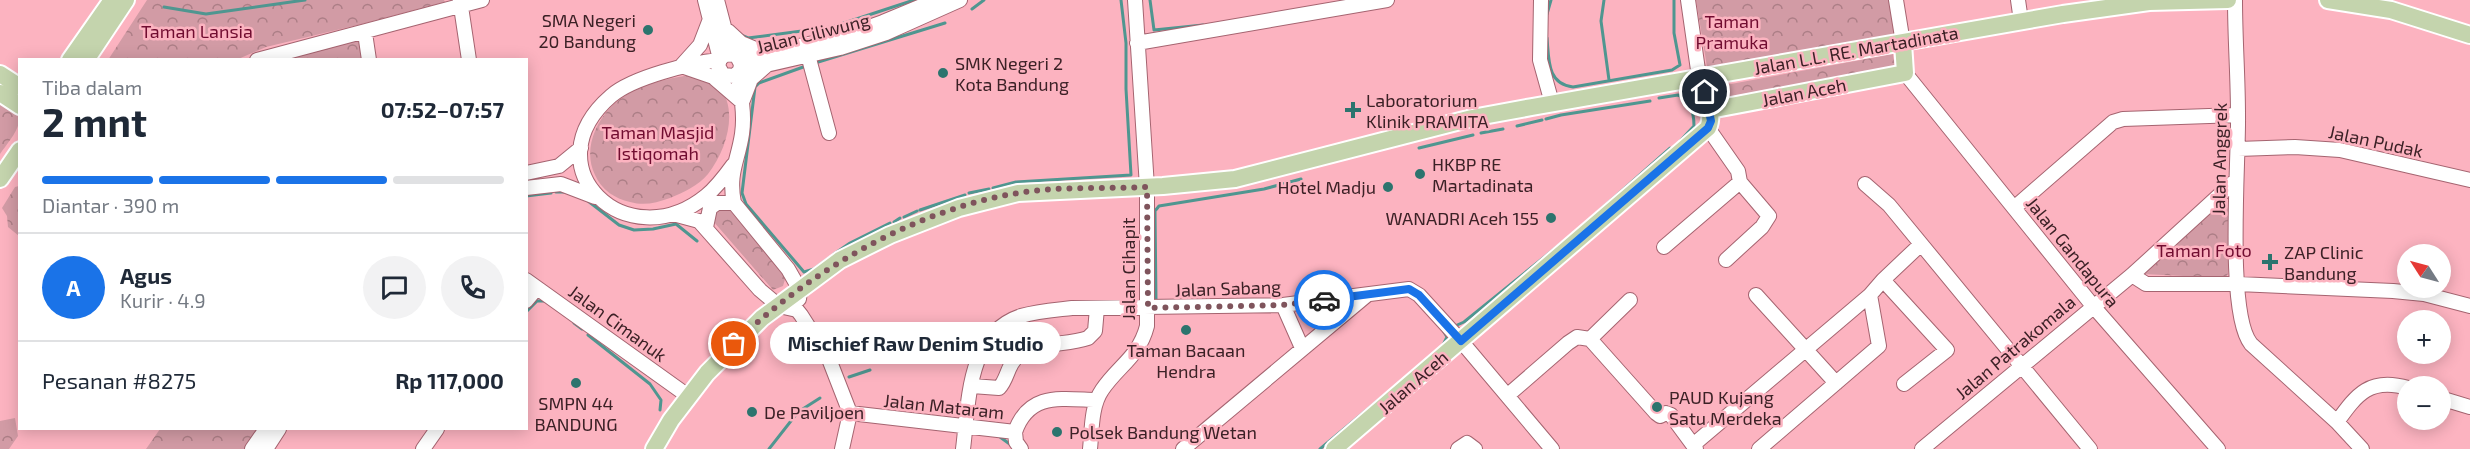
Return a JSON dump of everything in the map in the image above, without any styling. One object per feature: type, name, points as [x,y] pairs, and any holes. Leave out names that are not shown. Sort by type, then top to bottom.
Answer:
[{"type":"main road","points":[[71,58],[112,0]]},
{"type":"main road","points":[[87,58],[126,0]]},
{"type":"main road","name":"Jalan L.L. RE. Martadinata","points":[[654,449],[688,396],[721,357],[754,325],[840,260],[863,247],[959,208],[1018,193],[1147,187],[1224,181],[1255,176],[1472,118],[1552,103],[2021,21],[2149,2],[2228,0]]},
{"type":"main road","points":[[2328,0],[2362,2],[2470,35]]},
{"type":"main road","points":[[1903,43],[1905,73]]},
{"type":"main road","name":"Jalan Aceh","points":[[1710,110],[1905,73]]},
{"type":"main road","points":[[0,74],[18,86]]},
{"type":"main road","points":[[1699,77],[1710,110],[1711,121],[1708,128]]},
{"type":"main road","points":[[0,93],[18,105]]},
{"type":"main road","name":"Jalan Aceh","points":[[1334,449],[1708,128]]},
{"type":"main road","points":[[0,179],[18,153]]},
{"type":"street","points":[[263,58],[365,33],[460,4],[482,0]]},
{"type":"street","points":[[705,0],[738,65],[743,131],[734,165],[732,192],[734,203],[788,269],[800,290],[797,310],[829,359],[850,413],[842,449]]},
{"type":"street","points":[[717,0],[720,59],[718,69],[723,75],[730,77],[738,65]]},
{"type":"street","name":"Jalan Ciliwung","points":[[738,65],[885,28],[936,0]]},
{"type":"street","name":"Jalan Ciliwung","points":[[768,58],[808,56],[840,48],[885,28],[960,0]]},
{"type":"street","name":"Jalan Cihapit","points":[[1096,400],[1102,389],[1137,352],[1143,342],[1147,326],[1147,187],[1135,0]]},
{"type":"street","points":[[1137,43],[1387,0]]},
{"type":"street","points":[[1541,0],[1540,60],[1552,103]]},
{"type":"street","points":[[1688,0],[1699,77]]},
{"type":"street","points":[[1896,0],[1903,43]]},
{"type":"street","points":[[2018,0],[2021,21]]},
{"type":"street","name":"Jalan Anggrek","points":[[2235,0],[2238,115],[2235,207],[2238,285],[2243,328],[2246,337],[2362,449]]},
{"type":"street","points":[[460,4],[469,58]]},
{"type":"street","points":[[717,22],[741,43],[768,58],[751,80],[742,102]]},
{"type":"street","points":[[682,68],[717,22]]},
{"type":"street","points":[[365,33],[369,58]]},
{"type":"street","points":[[599,199],[586,182],[581,164],[581,148],[587,129],[598,109],[613,95],[631,84],[720,59],[729,54],[738,65]]},
{"type":"street","points":[[808,56],[829,133]]},
{"type":"street","points":[[682,68],[713,77],[742,102]]},
{"type":"street","name":"Jalan Gandapura","points":[[1905,73],[2093,306],[2218,449]]},
{"type":"street","points":[[2014,208],[2113,122],[2123,119],[2238,115]]},
{"type":"street","points":[[1708,128],[1738,171],[1740,182],[1769,216],[1762,227],[1726,260]]},
{"type":"street","name":"Jalan Pudak","points":[[2238,149],[2295,147],[2340,150],[2470,180]]},
{"type":"street","points":[[528,173],[559,166],[581,148]]},
{"type":"street","points":[[673,214],[706,196],[734,165]]},
{"type":"street","points":[[559,166],[565,176],[561,184]]},
{"type":"street","name":"Jalan Patrakomala","points":[[1922,449],[2132,275],[2236,180]]},
{"type":"street","points":[[1664,247],[1740,182]]},
{"type":"street","points":[[528,188],[561,184],[599,199],[616,210],[634,217],[673,214],[699,221],[760,290],[779,306],[797,310]]},
{"type":"street","points":[[1865,184],[1889,205],[2021,365],[2082,446]]},
{"type":"street","points":[[2213,201],[2223,200],[2235,207]]},
{"type":"street","points":[[706,227],[710,208],[717,203],[734,203]]},
{"type":"street","points":[[1508,395],[1577,337],[1590,339],[1656,413],[1660,416],[1666,413],[1671,415],[1694,447],[1870,296],[1920,244]]},
{"type":"street","points":[[2132,275],[2146,284],[2393,291],[2424,294],[2470,306]]},
{"type":"street","points":[[1883,280],[1947,350],[1904,384]]},
{"type":"street","name":"Jalan Cimanuk","points":[[532,284],[688,396]]},
{"type":"street","name":"Jalan Sabang","points":[[963,449],[972,386],[980,353],[994,332],[1007,323],[1038,312],[1097,308],[1283,305],[1409,289],[1414,291],[1461,341]]},
{"type":"street","points":[[1183,449],[1367,295]]},
{"type":"street","points":[[1756,295],[1836,383]]},
{"type":"street","points":[[1759,449],[1879,346],[1870,296]]},
{"type":"street","points":[[1590,339],[1630,300]]},
{"type":"street","points":[[1283,305],[1302,348]]},
{"type":"street","points":[[972,386],[999,388],[1006,378],[1007,371],[1022,353],[1088,338],[1095,331],[1097,308]]},
{"type":"street","points":[[1461,341],[1552,449]]},
{"type":"street","points":[[2337,423],[2355,399],[2370,387],[2387,383],[2397,385]]},
{"type":"street","points":[[1015,432],[1019,422],[1035,404],[1053,400],[1096,400],[1090,449]]},
{"type":"street","points":[[2451,401],[2470,407]]},
{"type":"street","name":"Jalan Mataram","points":[[850,413],[1015,432],[1021,449]]},
{"type":"street","points":[[252,449],[265,430]]},
{"type":"street","points":[[266,449],[278,430]]},
{"type":"street","points":[[423,449],[436,430]]},
{"type":"street","points":[[1458,449],[1467,443],[1475,449]]},
{"type":"green space","name":"Taman Lansia","points":[[147,0],[444,0],[445,2],[266,47],[241,58],[109,58]]},
{"type":"green space","name":"Taman Pramuka","points":[[1696,0],[1891,0],[1896,37],[1707,67]]},
{"type":"green space","points":[[362,40],[365,58],[273,58],[318,47]]},
{"type":"green space","points":[[1893,54],[1895,71],[1723,103],[1720,86]]},
{"type":"green space","name":"Taman Masjid Istiqomah","points":[[684,76],[704,78],[717,86],[726,97],[729,112],[728,128],[717,160],[700,182],[670,198],[655,203],[640,204],[624,201],[614,196],[601,185],[591,164],[591,142],[602,118],[620,99],[632,92],[657,82]]},
{"type":"green space","points":[[0,98],[16,110],[18,127],[0,154]]},
{"type":"green space","points":[[18,186],[18,235],[8,227],[7,216],[2,208],[15,187]]},
{"type":"green space","name":"Taman Foto","points":[[2221,203],[2234,210],[2228,274],[2225,278],[2142,274]]},
{"type":"green space","points":[[718,208],[728,208],[786,276],[783,286],[773,290],[713,221],[713,214]]},
{"type":"green space","points":[[15,418],[18,436],[9,449],[0,449],[0,421]]},
{"type":"green space","points":[[159,430],[260,430],[247,449],[146,449]]},
{"type":"waterway","points":[[164,7],[206,14],[305,0]]},
{"type":"waterway","points":[[741,35],[748,38],[832,27],[914,0]]},
{"type":"waterway","points":[[972,9],[984,0]]},
{"type":"waterway","points":[[993,188],[1016,182],[1131,175],[1126,43],[1121,0]]},
{"type":"waterway","points":[[1150,0],[1154,30],[1203,25]]},
{"type":"waterway","points":[[1547,14],[1551,0]]},
{"type":"waterway","points":[[1604,0],[1601,21],[1609,80]]},
{"type":"waterway","points":[[1547,38],[1551,70],[1558,81],[1564,85],[1573,87],[1672,70],[1680,65],[1674,33],[1674,0]]},
{"type":"waterway","points":[[815,63],[945,23]]},
{"type":"waterway","points":[[806,66],[759,83],[755,87],[742,193],[746,204],[804,272],[814,269],[829,258]]},
{"type":"waterway","points":[[1659,98],[1678,95],[1689,104],[1694,126],[1681,140]]},
{"type":"waterway","points":[[1546,119],[1650,101]]},
{"type":"waterway","points":[[1517,126],[1542,120]]},
{"type":"waterway","points":[[1481,133],[1503,129]]},
{"type":"waterway","points":[[1419,148],[1473,135]]},
{"type":"waterway","points":[[1575,232],[1670,148]]},
{"type":"waterway","points":[[1156,301],[1155,211],[1159,206],[1264,189],[1301,179]]},
{"type":"waterway","points":[[969,193],[989,189]]},
{"type":"waterway","points":[[556,192],[566,192]]},
{"type":"waterway","points":[[528,196],[551,193]]},
{"type":"waterway","points":[[920,210],[965,195]]},
{"type":"waterway","points":[[588,201],[619,225],[634,230],[676,224],[697,241]]},
{"type":"waterway","points":[[904,217],[917,211]]},
{"type":"waterway","points":[[894,222],[900,218]]},
{"type":"waterway","points":[[834,254],[850,243],[890,223]]},
{"type":"waterway","points":[[1455,326],[1464,322],[1563,242]]},
{"type":"waterway","points":[[528,310],[537,301],[545,301]]},
{"type":"waterway","points":[[574,323],[582,329]]},
{"type":"waterway","points":[[1442,347],[1447,337],[1444,332]]},
{"type":"waterway","points":[[588,335],[650,384],[661,400],[660,410]]},
{"type":"waterway","points":[[849,377],[870,370]]},
{"type":"waterway","points":[[1320,449],[1386,394]]},
{"type":"waterway","points":[[769,449],[798,412],[820,398]]},
{"type":"waterway","points":[[1000,437],[1011,445]]},
{"type":"way so far","points":[[734,344],[762,318],[840,260],[863,247],[959,208],[1018,193],[1054,190],[1147,187],[1148,308],[1283,305],[1324,300]]},
{"type":"place","name":"SMA Negeri 20 Bandung","points":[[648,30]]},
{"type":"place","name":"SMK Negeri 2 Kota Bandung","points":[[943,73]]},
{"type":"place","name":"Laboratorium Klinik PRAMITA","points":[[1353,110]]},
{"type":"place","name":"HKBP RE Martadinata","points":[[1420,174]]},
{"type":"place","name":"Hotel Madju","points":[[1388,187]]},
{"type":"place","name":"WANADRI Aceh 155","points":[[1551,218]]},
{"type":"place","name":"ZAP Clinic Bandung","points":[[2270,262]]},
{"type":"place","name":"Taman Bacaan Hendra","points":[[1186,330]]},
{"type":"place","name":"Mischief Raw Denim Studio","points":[[734,344]]},
{"type":"place","name":"SMPN 44 BANDUNG","points":[[576,383]]},
{"type":"place","name":"PAUD Kujang Satu Merdeka","points":[[1657,407]]},
{"type":"place","name":"De Paviljoen","points":[[752,412]]},
{"type":"place","name":"Polsek Bandung Wetan","points":[[1057,432]]},
{"type":"route","points":[[1324,300],[1409,289],[1419,295],[1461,341],[1708,128],[1711,121],[1705,92]]}]
